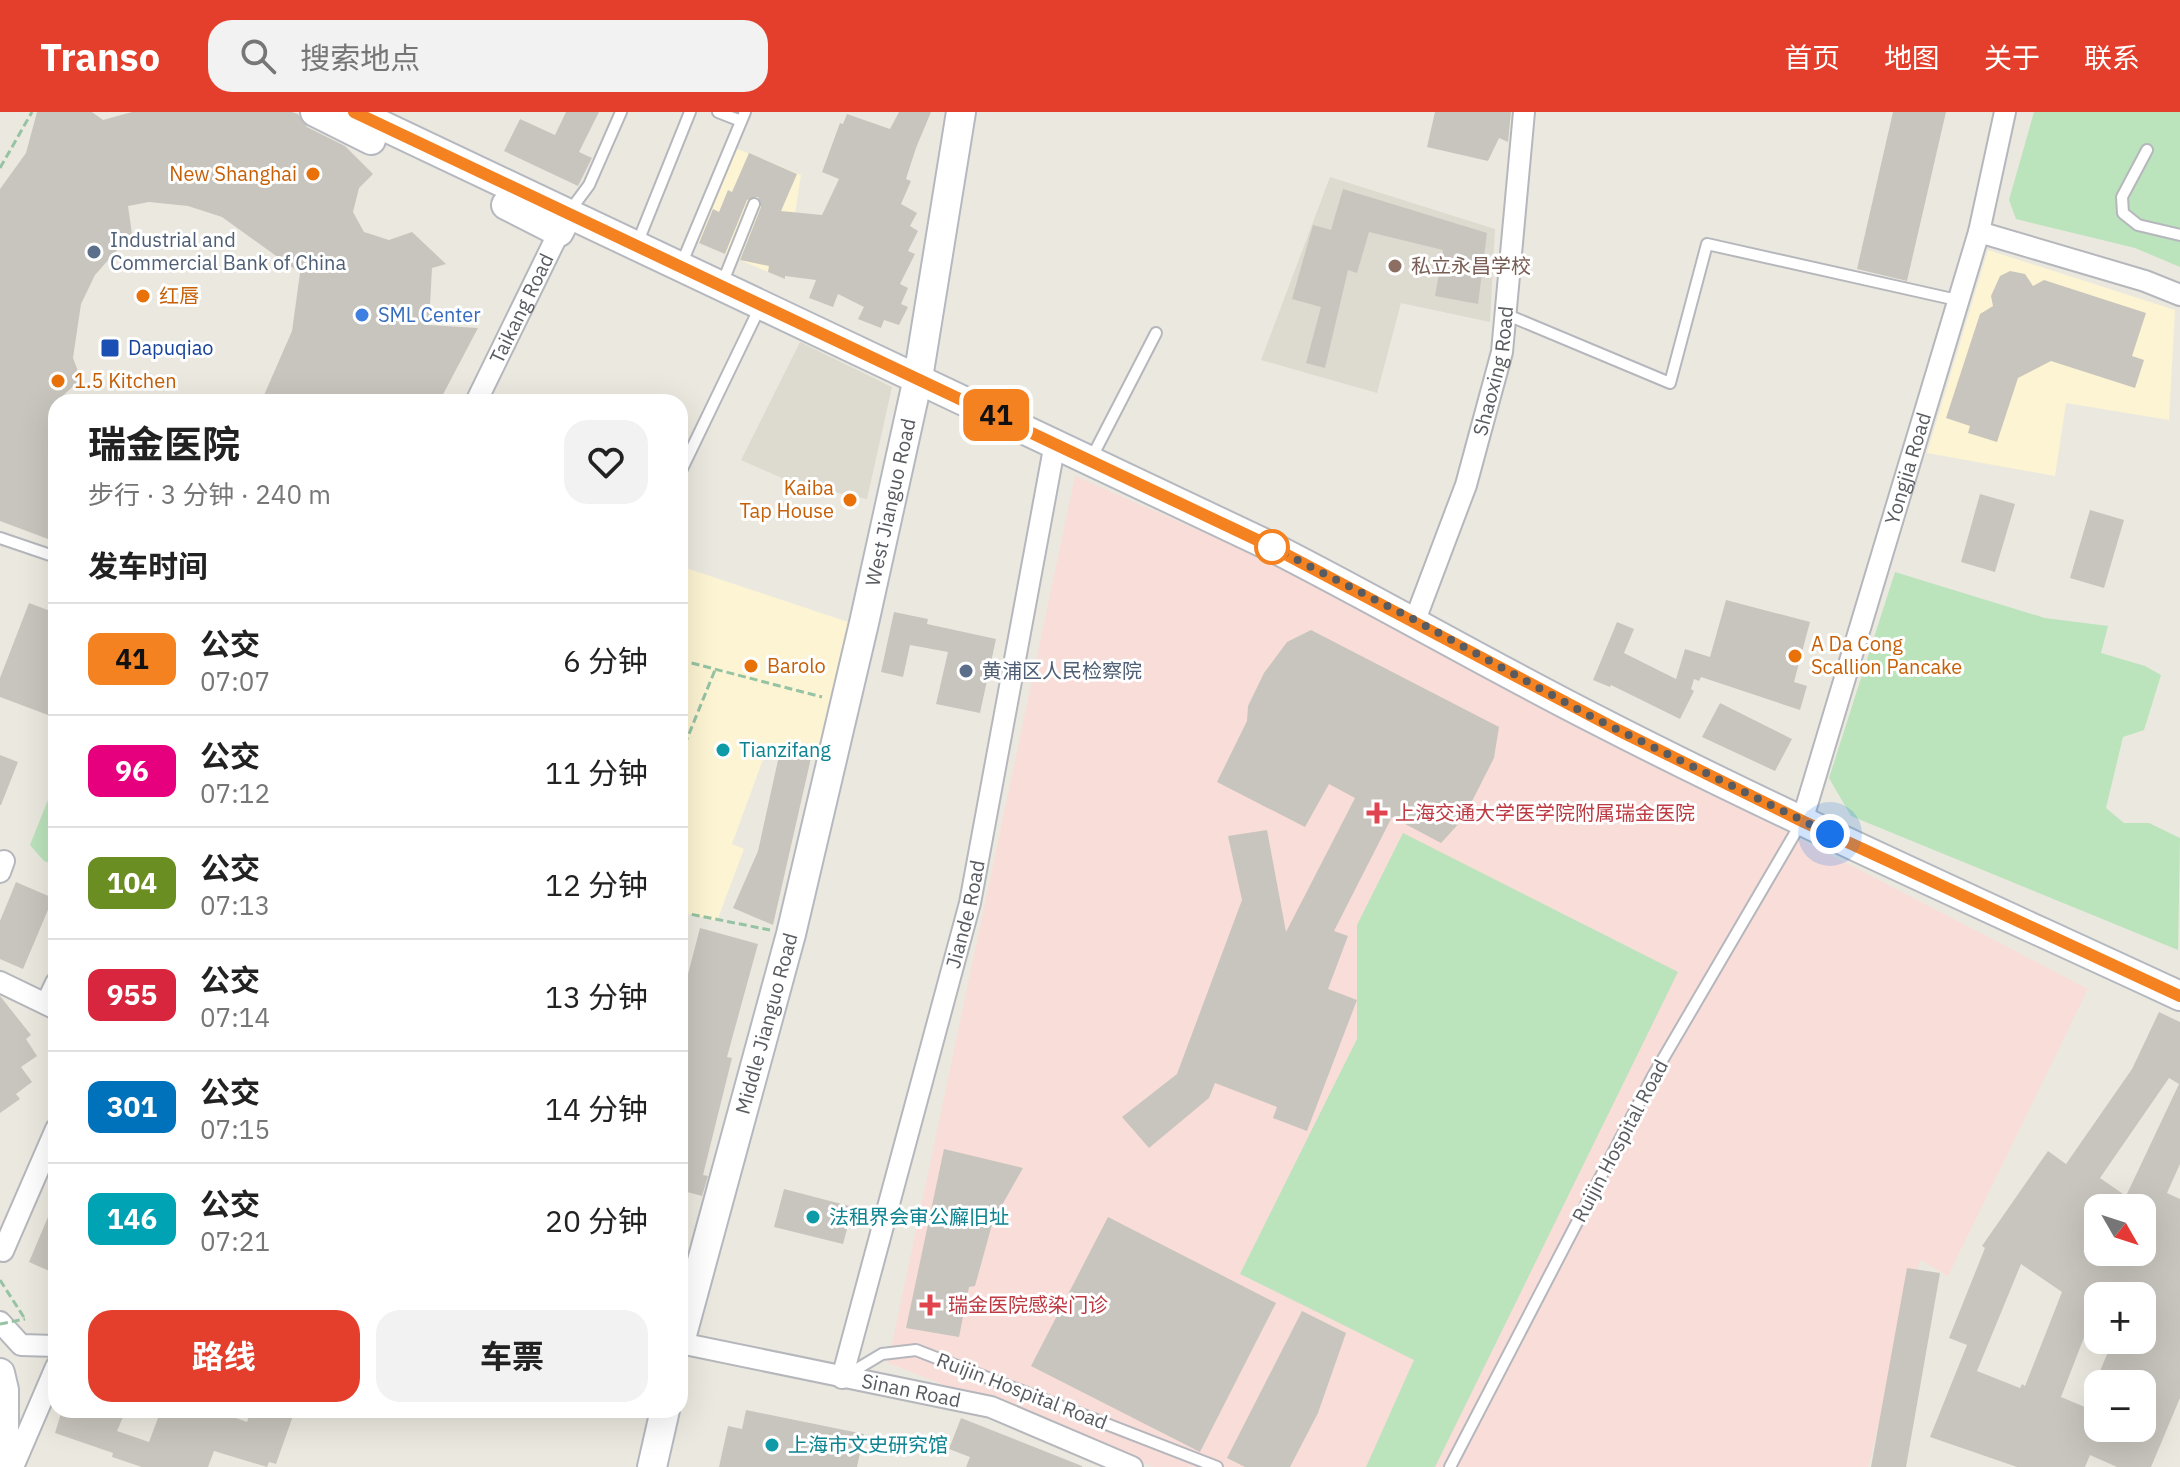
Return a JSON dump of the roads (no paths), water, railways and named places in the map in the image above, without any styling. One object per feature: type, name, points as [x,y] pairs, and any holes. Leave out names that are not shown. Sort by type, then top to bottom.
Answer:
[{"type":"main road","points":[[315,112],[563,223],[636,245],[918,378],[1415,620],[1798,828],[2180,996]]},
{"type":"main road","points":[[354,112],[563,223]]},
{"type":"main road","name":"West Jianguo Road","points":[[845,703],[918,378],[961,112]]},
{"type":"main road","name":"Middle Jianguo Road","points":[[688,1313],[791,934],[845,703]]},
{"type":"main road","points":[[0,1373],[4,1390],[4,1467]]},
{"type":"main road","points":[[652,1467],[663,1418]]},
{"type":"street","name":"Shaoxing Road","points":[[1415,620],[1466,485],[1502,352],[1524,112]]},
{"type":"street","name":"Yongjia Road","points":[[1798,828],[1979,232],[2005,112]]},
{"type":"street","name":"Taikang Road","points":[[480,394],[563,223]]},
{"type":"street","points":[[1979,232],[2145,281],[2180,295]]},
{"type":"street","name":"Jiande Road","points":[[842,1378],[970,903],[1055,443]]},
{"type":"street","points":[[0,982],[48,1005]]},
{"type":"street","points":[[3,1251],[48,1147]]},
{"type":"street","points":[[0,1323],[21,1345],[48,1346]]},
{"type":"street","name":"Sinan Road","points":[[688,1344],[991,1407],[1132,1467]]},
{"type":"street","points":[[13,1467],[48,1386]]},
{"type":"lane","points":[[563,223],[589,185],[621,112]]},
{"type":"lane","points":[[636,245],[690,112]]},
{"type":"lane","points":[[681,266],[743,116],[718,112]]},
{"type":"lane","points":[[2147,150],[2122,197],[2123,213],[2138,225],[2180,235]]},
{"type":"lane","points":[[721,286],[754,204]]},
{"type":"lane","points":[[1505,314],[1670,383],[1707,244],[1957,300]]},
{"type":"lane","points":[[688,456],[761,305]]},
{"type":"lane","points":[[1090,460],[1156,333]]},
{"type":"lane","points":[[0,538],[48,554]]},
{"type":"lane","name":"Ruijin Hospital Road","points":[[1450,1467],[1653,1076],[1798,828]]},
{"type":"lane","name":"Ruijin Hospital Road","points":[[842,1378],[882,1354],[916,1350],[1217,1467]]},
{"type":"place","name":"New Shanghai","points":[[313,174]]},
{"type":"place","name":"Industrial and Commercial Bank of China","points":[[94,252]]},
{"type":"place","name":"私立永昌学校","points":[[1395,266]]},
{"type":"place","name":"红唇","points":[[143,296]]},
{"type":"place","name":"SML Center","points":[[362,315]]},
{"type":"place","name":"Dapuqiao","points":[[110,348]]},
{"type":"place","name":"1.5 Kitchen","points":[[58,381]]},
{"type":"place","name":"Kaiba Tap House","points":[[850,500]]},
{"type":"place","name":"A Da Cong Scallion Pancake","points":[[1795,656]]},
{"type":"place","name":"Barolo","points":[[751,666]]},
{"type":"place","name":"黄浦区人民检察院","points":[[966,671]]},
{"type":"place","name":"Tianzifang","points":[[723,750]]},
{"type":"place","name":"上海交通大学医学院附属瑞金医院","points":[[1377,813]]},
{"type":"place","name":"法租界会审公廨旧址","points":[[813,1217]]},
{"type":"place","name":"瑞金医院感染门诊","points":[[930,1305]]},
{"type":"place","name":"上海市文史研究馆","points":[[772,1445]]}]
